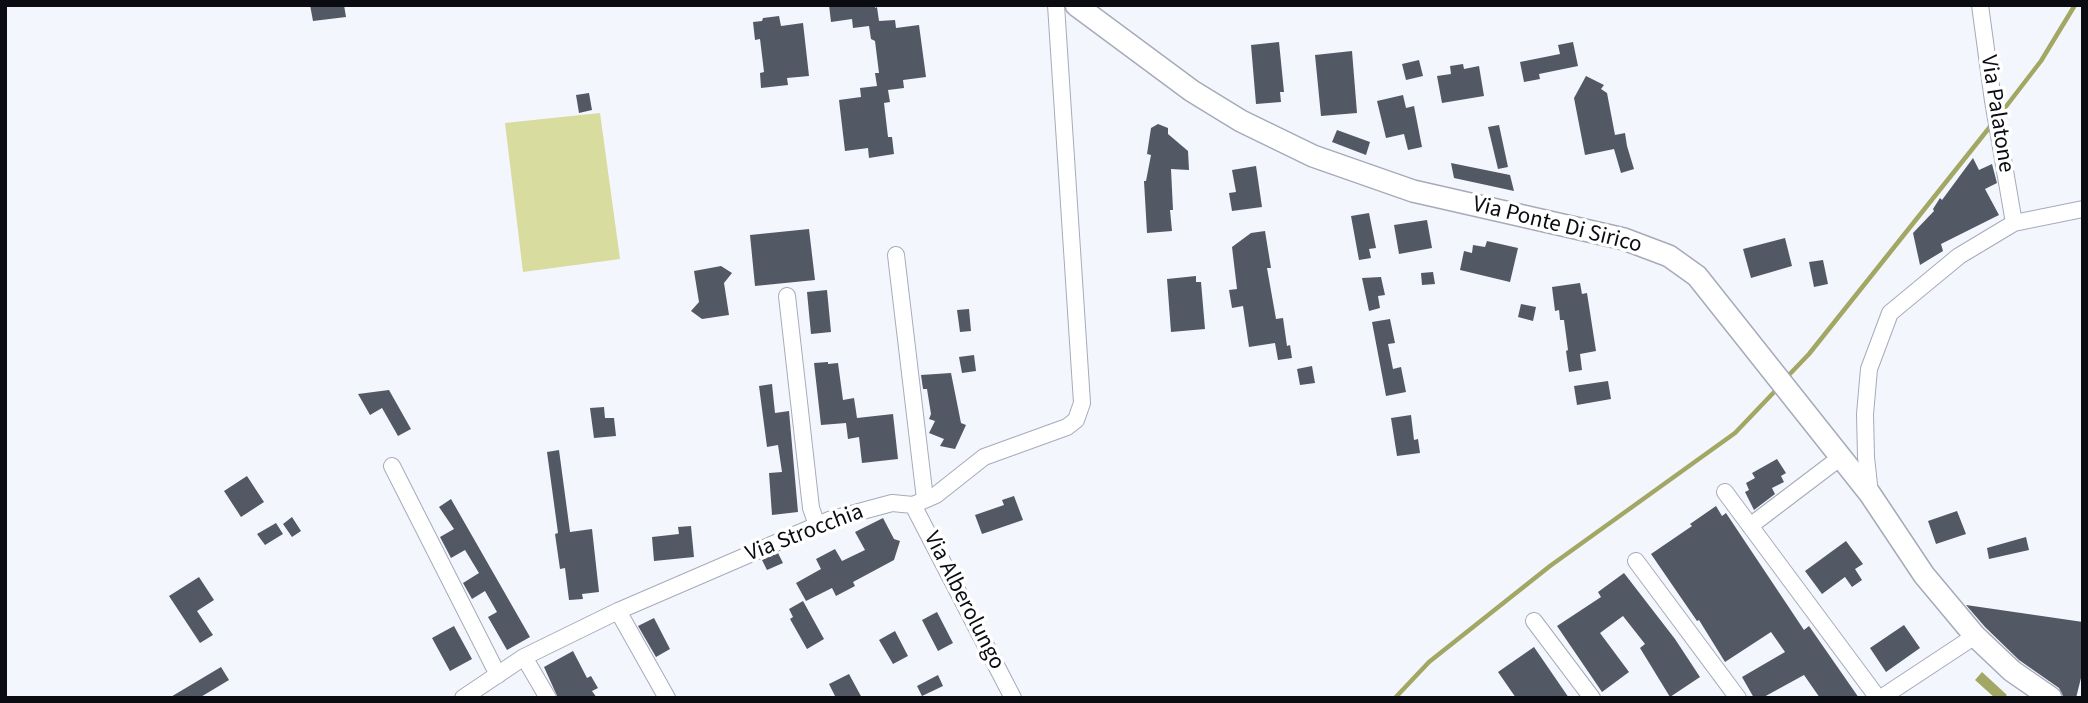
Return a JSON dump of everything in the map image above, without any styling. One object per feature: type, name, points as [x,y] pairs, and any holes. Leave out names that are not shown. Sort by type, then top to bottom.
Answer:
[{"type":"street","points":[[896,255],[919,502],[936,495],[984,457],[1067,427],[1076,419],[1081,409],[1056,5]]},
{"type":"street","name":"Via Ponte Di Sirico","points":[[1076,5],[1192,91],[1241,121],[1313,156],[1413,191],[1624,239],[1669,256],[1698,276],[1870,494],[1924,575],[1975,636],[2012,671],[2051,698]]},
{"type":"street","name":"Via Palatone","points":[[1980,5],[2014,223]]},
{"type":"street","points":[[1870,494],[1865,414],[1869,369],[1890,313],[1959,256],[2014,223],[2083,209]]},
{"type":"street","points":[[787,296],[811,508],[817,525]]},
{"type":"street","points":[[1750,526],[1841,457]]},
{"type":"street","points":[[392,466],[498,675]]},
{"type":"street","points":[[1725,492],[1879,698],[1975,636]]},
{"type":"street","name":"Via Strocchia","points":[[463,698],[524,657],[618,611],[817,525],[869,508],[892,503],[919,502]]},
{"type":"street","name":"Via Alberolungo","points":[[919,502],[1013,698]]},
{"type":"street","points":[[1636,561],[1738,698]]},
{"type":"street","points":[[618,611],[667,698]]},
{"type":"street","points":[[1534,621],[1592,698]]},
{"type":"street","points":[[524,657],[548,698]]},
{"type":"shaded area","points":[[600,113],[620,259],[523,272],[505,123]]},
{"type":"shaded area","points":[[1982,672],[2007,695],[1995,698],[1975,680]]},
{"type":"building","points":[[310,5],[344,5],[346,17],[313,21]]},
{"type":"building","points":[[829,5],[875,5],[879,21],[895,20],[896,28],[919,25],[926,77],[903,80],[904,88],[888,90],[890,102],[884,103],[888,137],[892,137],[894,154],[869,158],[868,148],[845,151],[839,100],[861,97],[860,88],[877,86],[875,73],[879,73],[875,41],[871,39],[869,26],[853,28],[852,19],[831,22]]},
{"type":"building","points":[[779,16],[781,26],[803,23],[809,76],[787,78],[788,85],[761,88],[760,73],[764,72],[760,39],[755,40],[753,22]]},
{"type":"building","points":[[1279,42],[1284,92],[1280,92],[1281,102],[1256,104],[1251,45]]},
{"type":"building","points":[[1573,42],[1578,66],[1539,74],[1540,79],[1524,82],[1520,62],[1560,54],[1558,45]]},
{"type":"building","points":[[1352,51],[1357,113],[1321,116],[1315,55]]},
{"type":"building","points":[[1419,60],[1423,76],[1406,80],[1402,64]]},
{"type":"building","points":[[1463,64],[1464,69],[1479,66],[1484,96],[1442,103],[1437,76],[1451,74],[1450,66]]},
{"type":"building","points":[[1586,76],[1604,85],[1601,89],[1607,93],[1615,135],[1625,133],[1634,169],[1621,173],[1614,149],[1585,155],[1574,98]]},
{"type":"building","points":[[589,93],[592,110],[579,113],[576,95]]},
{"type":"building","points":[[1403,95],[1406,108],[1414,106],[1422,147],[1408,150],[1404,134],[1386,138],[1377,101]]},
{"type":"building","points":[[1158,124],[1168,128],[1168,134],[1188,151],[1189,170],[1171,169],[1172,231],[1147,233],[1144,181],[1151,155],[1147,154],[1151,128]]},
{"type":"building","points":[[1499,125],[1508,167],[1498,169],[1488,127]]},
{"type":"building","points":[[1337,130],[1370,142],[1366,155],[1332,142]]},
{"type":"building","points":[[1973,158],[1979,170],[1992,164],[1997,183],[1985,189],[1999,215],[1941,244],[1943,251],[1920,265],[1913,233],[1934,211],[1940,198],[1942,200]]},
{"type":"building","points":[[1451,163],[1510,175],[1514,191],[1454,178]]},
{"type":"building","points":[[1256,166],[1262,207],[1232,211],[1229,193],[1236,192],[1232,170]]},
{"type":"building","points":[[1369,213],[1376,248],[1369,249],[1371,258],[1359,260],[1351,216]]},
{"type":"building","points":[[1427,220],[1432,248],[1399,254],[1394,225]]},
{"type":"building","points":[[809,229],[815,280],[755,286],[750,235]]},
{"type":"building","points":[[1265,231],[1271,268],[1267,268],[1276,319],[1283,318],[1287,346],[1290,345],[1292,358],[1278,360],[1275,343],[1249,347],[1243,306],[1232,308],[1229,290],[1237,289],[1232,247],[1251,233]]},
{"type":"building","points":[[1785,238],[1792,266],[1751,278],[1743,249]]},
{"type":"building","points":[[1487,241],[1518,248],[1510,282],[1460,270],[1464,251],[1472,253],[1473,245],[1485,247]]},
{"type":"building","points":[[1823,260],[1828,284],[1814,287],[1809,262]]},
{"type":"building","points":[[721,266],[732,273],[724,283],[729,315],[702,319],[691,311],[699,302],[694,271]]},
{"type":"building","points":[[1433,272],[1435,284],[1422,285],[1421,273]]},
{"type":"building","points":[[1196,276],[1196,282],[1201,282],[1205,329],[1171,332],[1167,279]]},
{"type":"building","points":[[1381,277],[1385,295],[1378,296],[1380,308],[1369,311],[1362,278]]},
{"type":"building","points":[[1580,283],[1582,294],[1587,293],[1596,351],[1580,354],[1582,370],[1569,372],[1564,320],[1560,320],[1559,310],[1555,311],[1552,287]]},
{"type":"building","points":[[827,290],[831,332],[811,334],[807,292]]},
{"type":"building","points":[[1521,304],[1536,307],[1533,321],[1518,317]]},
{"type":"building","points":[[969,309],[971,331],[960,332],[957,310]]},
{"type":"building","points":[[1390,319],[1395,343],[1388,344],[1393,369],[1401,367],[1406,392],[1386,396],[1372,322]]},
{"type":"building","points":[[974,355],[976,371],[962,373],[959,357]]},
{"type":"building","points":[[814,363],[838,363],[843,400],[854,398],[857,418],[893,414],[898,459],[862,463],[859,437],[848,439],[846,423],[821,425]]},
{"type":"building","points":[[1312,366],[1315,383],[1300,385],[1297,369]]},
{"type":"building","points":[[951,373],[961,423],[966,425],[955,449],[940,446],[944,439],[929,433],[935,421],[929,419],[931,414],[927,389],[923,389],[921,375]]},
{"type":"building","points":[[1608,381],[1611,399],[1577,405],[1574,386]]},
{"type":"building","points":[[772,384],[775,413],[789,411],[798,512],[772,515],[769,473],[782,472],[778,445],[767,447],[759,386]]},
{"type":"building","points":[[389,390],[411,429],[398,436],[382,408],[370,415],[358,394]]},
{"type":"building","points":[[604,407],[605,418],[614,418],[616,436],[594,438],[590,408]]},
{"type":"building","points":[[1411,415],[1414,440],[1418,439],[1420,453],[1397,456],[1391,418]]},
{"type":"building","points":[[559,450],[570,532],[592,529],[599,592],[582,594],[583,599],[569,600],[565,568],[560,569],[547,452]]},
{"type":"building","points":[[1777,459],[1786,473],[1781,476],[1784,482],[1772,488],[1775,494],[1754,510],[1745,492],[1749,490],[1746,483],[1755,478],[1752,473]]},
{"type":"building","points":[[247,476],[264,502],[241,517],[224,491]]},
{"type":"building","points":[[1014,496],[1023,520],[982,534],[975,515],[1004,505],[1002,500]]},
{"type":"building","points":[[451,499],[530,637],[507,650],[488,617],[497,612],[485,591],[472,599],[463,583],[479,573],[465,550],[451,558],[440,537],[454,529],[439,507]]},
{"type":"building","points":[[1716,506],[1722,516],[1726,513],[1804,630],[1809,626],[1859,698],[1820,698],[1804,675],[1762,698],[1754,698],[1742,677],[1785,652],[1771,632],[1725,662],[1699,620],[1697,621],[1651,554]]},
{"type":"building","points":[[1957,511],[1966,534],[1936,544],[1928,521]]},
{"type":"building","points":[[292,517],[301,531],[292,537],[283,524]]},
{"type":"building","points":[[883,518],[894,539],[900,541],[894,560],[853,582],[855,586],[836,596],[832,588],[806,601],[796,583],[821,569],[816,559],[835,549],[842,561],[865,550],[855,532]]},
{"type":"building","points":[[276,523],[283,534],[265,545],[257,534]]},
{"type":"building","points":[[691,526],[694,557],[654,561],[652,537],[679,534],[678,527]]},
{"type":"building","points":[[2026,537],[2029,550],[1989,559],[1987,548]]},
{"type":"building","points":[[1846,541],[1863,564],[1855,569],[1862,580],[1852,587],[1845,577],[1822,594],[1805,571]]},
{"type":"building","points":[[778,553],[783,563],[767,570],[762,560]]},
{"type":"building","points":[[1624,573],[1675,639],[1700,677],[1670,697],[1640,648],[1645,644],[1623,616],[1600,633],[1629,672],[1602,692],[1557,626],[1601,597],[1598,592]]},
{"type":"building","points":[[199,577],[214,600],[197,611],[213,635],[200,643],[169,596]]},
{"type":"building","points":[[803,601],[824,639],[807,649],[790,619],[793,617],[789,609]]},
{"type":"building","points":[[1966,605],[2083,622],[2083,670],[2076,698],[2064,698],[2059,688],[2019,660]]},
{"type":"building","points":[[937,612],[953,643],[938,651],[922,620]]},
{"type":"building","points":[[654,618],[670,649],[656,657],[638,626]]},
{"type":"building","points":[[1904,625],[1920,648],[1886,672],[1870,648]]},
{"type":"building","points":[[454,626],[472,659],[450,671],[432,638]]},
{"type":"building","points":[[895,631],[908,656],[893,664],[879,640]]},
{"type":"building","points":[[1534,647],[1569,698],[1516,698],[1498,672]]},
{"type":"building","points":[[573,651],[587,678],[591,676],[598,688],[592,691],[597,698],[558,698],[544,667]]},
{"type":"building","points":[[221,667],[229,680],[199,698],[169,698]]},
{"type":"building","points":[[849,674],[862,698],[836,698],[829,684]]},
{"type":"building","points":[[938,675],[943,686],[922,696],[917,686]]},
{"type":"waterway","points":[[2001,113],[2041,61],[2075,5]]},
{"type":"waterway","points":[[1787,377],[1809,354],[1993,123]]},
{"type":"waterway","points":[[1395,698],[1429,662],[1550,566],[1735,433],[1777,389]]}]
